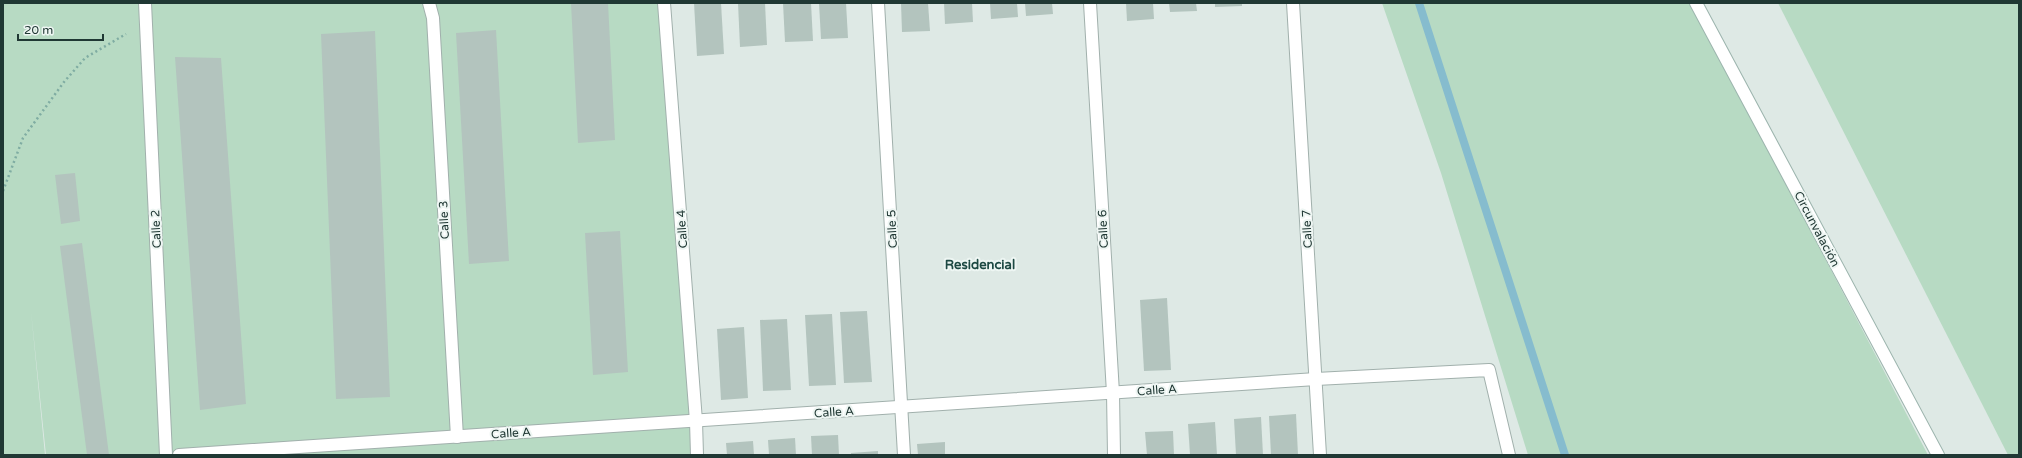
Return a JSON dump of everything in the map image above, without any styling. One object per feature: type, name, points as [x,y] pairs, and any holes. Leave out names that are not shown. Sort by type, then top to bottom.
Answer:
[{"type":"street","name":"Calle 2","points":[[145,3],[166,455]]},
{"type":"street","name":"Calle 3","points":[[429,3],[433,18],[457,437]]},
{"type":"street","name":"Calle 4","points":[[664,3],[696,421],[697,455]]},
{"type":"street","name":"Calle 5","points":[[878,3],[904,455]]},
{"type":"street","name":"Calle 6","points":[[1090,3],[1113,393],[1114,455]]},
{"type":"street","name":"Calle 7","points":[[1294,3],[1320,455]]},
{"type":"street","name":"Circunvalación","points":[[1696,3],[1938,455]]},
{"type":"street","name":"Calle A","points":[[179,455],[1316,379],[1489,370],[1508,455]]},
{"type":"path","points":[[3,191],[24,138],[64,82],[85,58],[122,38],[146,17]]},
{"type":"green space","points":[[3,3],[664,3],[697,455],[46,455],[31,311],[45,455],[3,455]]},
{"type":"green space","points":[[1382,3],[1691,3],[1928,455],[1528,455],[1441,173]]},
{"type":"green space","points":[[1778,3],[2019,3],[2019,455],[2008,455]]},
{"type":"building","points":[[571,3],[608,3],[615,140],[578,143]]},
{"type":"building","points":[[694,3],[721,3],[724,54],[697,56]]},
{"type":"building","points":[[738,3],[765,3],[767,45],[740,47]]},
{"type":"building","points":[[783,3],[811,3],[813,41],[785,42]]},
{"type":"building","points":[[819,3],[846,3],[848,38],[821,39]]},
{"type":"building","points":[[901,3],[928,3],[930,31],[902,32]]},
{"type":"building","points":[[944,3],[972,3],[973,22],[945,24]]},
{"type":"building","points":[[990,3],[1017,3],[1018,17],[991,19]]},
{"type":"building","points":[[1025,3],[1052,3],[1053,14],[1026,16]]},
{"type":"building","points":[[1126,3],[1153,3],[1154,19],[1127,21]]},
{"type":"building","points":[[1169,3],[1196,3],[1197,11],[1170,12]]},
{"type":"building","points":[[1215,3],[1242,3],[1242,6],[1215,7]]},
{"type":"building","points":[[496,30],[509,261],[469,264],[456,33]]},
{"type":"building","points":[[375,31],[390,397],[336,399],[321,34]]},
{"type":"building","points":[[175,57],[221,58],[246,404],[200,410]]},
{"type":"building","points":[[75,173],[80,221],[61,224],[55,175]]},
{"type":"building","points":[[620,231],[628,372],[593,375],[585,233]]},
{"type":"building","points":[[82,243],[109,455],[87,455],[60,246]]},
{"type":"building","points":[[1167,298],[1171,370],[1144,371],[1140,300]]},
{"type":"building","points":[[867,311],[872,382],[844,383],[840,312]]},
{"type":"building","points":[[832,314],[836,385],[809,386],[805,315]]},
{"type":"building","points":[[787,319],[791,390],[763,391],[760,320]]},
{"type":"building","points":[[744,327],[748,398],[721,400],[717,329]]},
{"type":"building","points":[[1296,414],[1298,455],[1271,455],[1269,416]]},
{"type":"building","points":[[1261,417],[1263,455],[1236,455],[1234,419]]},
{"type":"building","points":[[1215,422],[1217,455],[1190,455],[1188,424]]},
{"type":"building","points":[[1173,431],[1174,455],[1147,455],[1145,432]]},
{"type":"building","points":[[838,435],[839,455],[812,455],[811,436]]},
{"type":"building","points":[[795,438],[796,455],[769,455],[768,440]]},
{"type":"building","points":[[753,441],[754,455],[727,455],[726,443]]},
{"type":"building","points":[[945,442],[945,455],[918,455],[917,444]]},
{"type":"building","points":[[878,451],[878,455],[851,455],[851,453]]},
{"type":"waterway","points":[[1419,3],[1565,455]]},
{"type":"district","name":"Residencial","points":[[980,265]]}]
